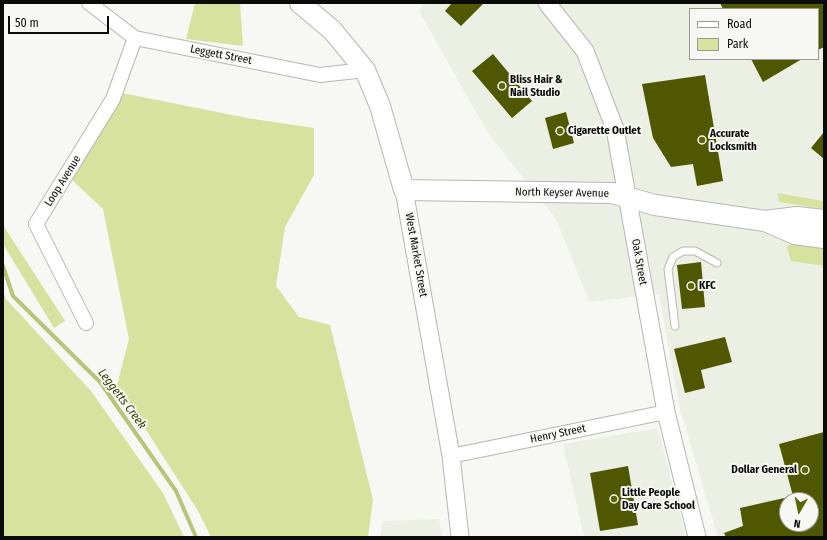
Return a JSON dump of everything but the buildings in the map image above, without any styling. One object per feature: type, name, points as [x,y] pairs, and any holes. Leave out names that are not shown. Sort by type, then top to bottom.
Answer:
[{"type":"main road","name":"West Market Street","points":[[310,6],[365,70],[380,106],[404,190]]},
{"type":"main road","name":"North Keyser Avenue","points":[[404,190],[612,193],[655,205],[765,221],[795,234],[824,238]]},
{"type":"main road","name":"North Keyser Avenue","points":[[765,221],[798,217],[824,220]]},
{"type":"street","name":"Leggett Street","points":[[89,3],[135,38],[320,74],[365,70]]},
{"type":"street","name":"Oak Street","points":[[547,3],[585,51],[615,129],[666,412],[697,537]]},
{"type":"street","name":"Loop Avenue","points":[[86,323],[36,224],[113,99],[135,38]]},
{"type":"street","name":"West Market Street","points":[[404,190],[451,456],[460,537]]},
{"type":"street","name":"Henry Street","points":[[451,456],[666,412]]},
{"type":"lane","points":[[675,326],[668,269],[673,257],[683,251],[695,251],[717,263]]},
{"type":"shaded area","points":[[426,3],[824,3],[824,201],[777,193],[779,202],[824,209],[824,537],[718,537],[679,405],[659,294],[589,302],[556,219],[489,135],[419,11]]},
{"type":"shaded area","points":[[658,428],[686,537],[584,537],[563,444]]},
{"type":"shaded area","points":[[439,519],[442,537],[380,537],[383,521]]},
{"type":"green space","points":[[195,3],[240,3],[243,46],[186,39]]},
{"type":"green space","points":[[122,93],[247,118],[314,128],[314,175],[285,227],[276,286],[299,317],[330,325],[373,500],[368,537],[211,537],[197,509],[117,385],[129,339],[103,209],[71,179]]},
{"type":"green space","points":[[777,193],[824,201],[824,209],[779,202]]},
{"type":"green space","points":[[3,225],[65,321],[54,328],[3,244]]},
{"type":"green space","points":[[791,244],[824,249],[824,266],[791,261],[787,247]]},
{"type":"green space","points":[[3,291],[6,299],[91,391],[163,493],[184,537],[3,537]]},
{"type":"waterway","name":"Leggetts Creek","points":[[3,266],[13,296],[100,382],[176,491],[196,537]]},
{"type":"place","name":"Bliss Hair & Nail Studio","points":[[502,86]]},
{"type":"place","name":"Cigarette Outlet","points":[[560,131]]},
{"type":"place","name":"Accurate Locksmith","points":[[702,140]]},
{"type":"place","name":"KFC","points":[[691,286]]},
{"type":"place","name":"Dollar General","points":[[805,470]]},
{"type":"place","name":"Little People Day Care School","points":[[614,499]]}]
